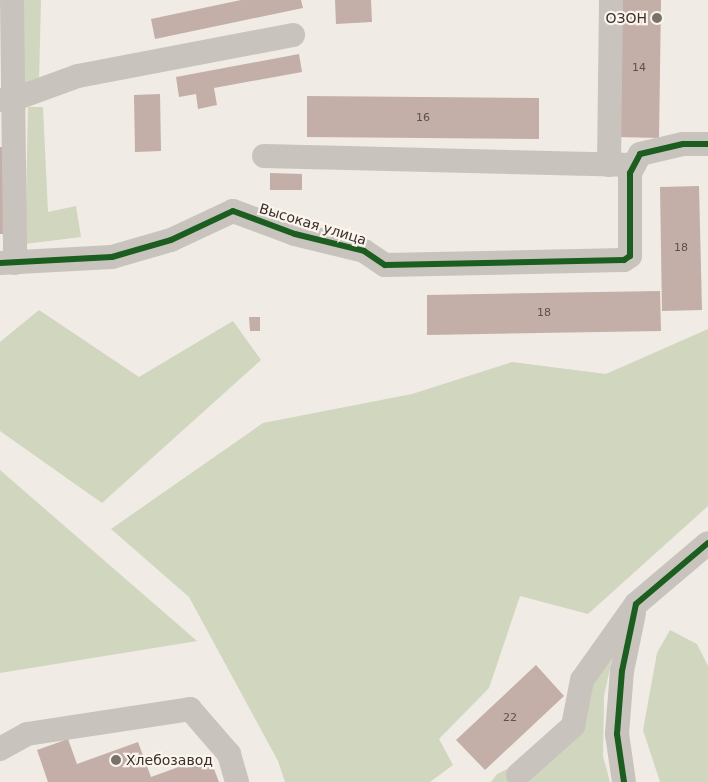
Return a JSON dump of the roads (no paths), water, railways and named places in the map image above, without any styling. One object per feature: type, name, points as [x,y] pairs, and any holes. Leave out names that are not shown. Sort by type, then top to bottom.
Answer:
[{"type":"street","points":[[7,263],[6,100],[12,0]]},
{"type":"street","points":[[609,165],[610,0]]},
{"type":"street","points":[[6,100],[78,76],[293,35]]},
{"type":"street","points":[[264,156],[634,165],[640,154],[683,144],[708,144]]},
{"type":"street","name":"Высокая улица","points":[[7,263],[112,257],[171,240],[233,211],[295,234],[364,251],[385,265],[624,260],[630,256],[630,174],[634,165]]},
{"type":"street","points":[[518,775],[573,726],[582,680],[636,604],[708,543]]},
{"type":"street","points":[[624,782],[617,734],[622,671],[636,604]]},
{"type":"street","points":[[0,749],[27,734],[190,708],[229,754],[237,782]]},
{"type":"place","name":"ОЗОН","points":[[657,18]]},
{"type":"place","name":"Хлебозавод","points":[[116,760]]}]
